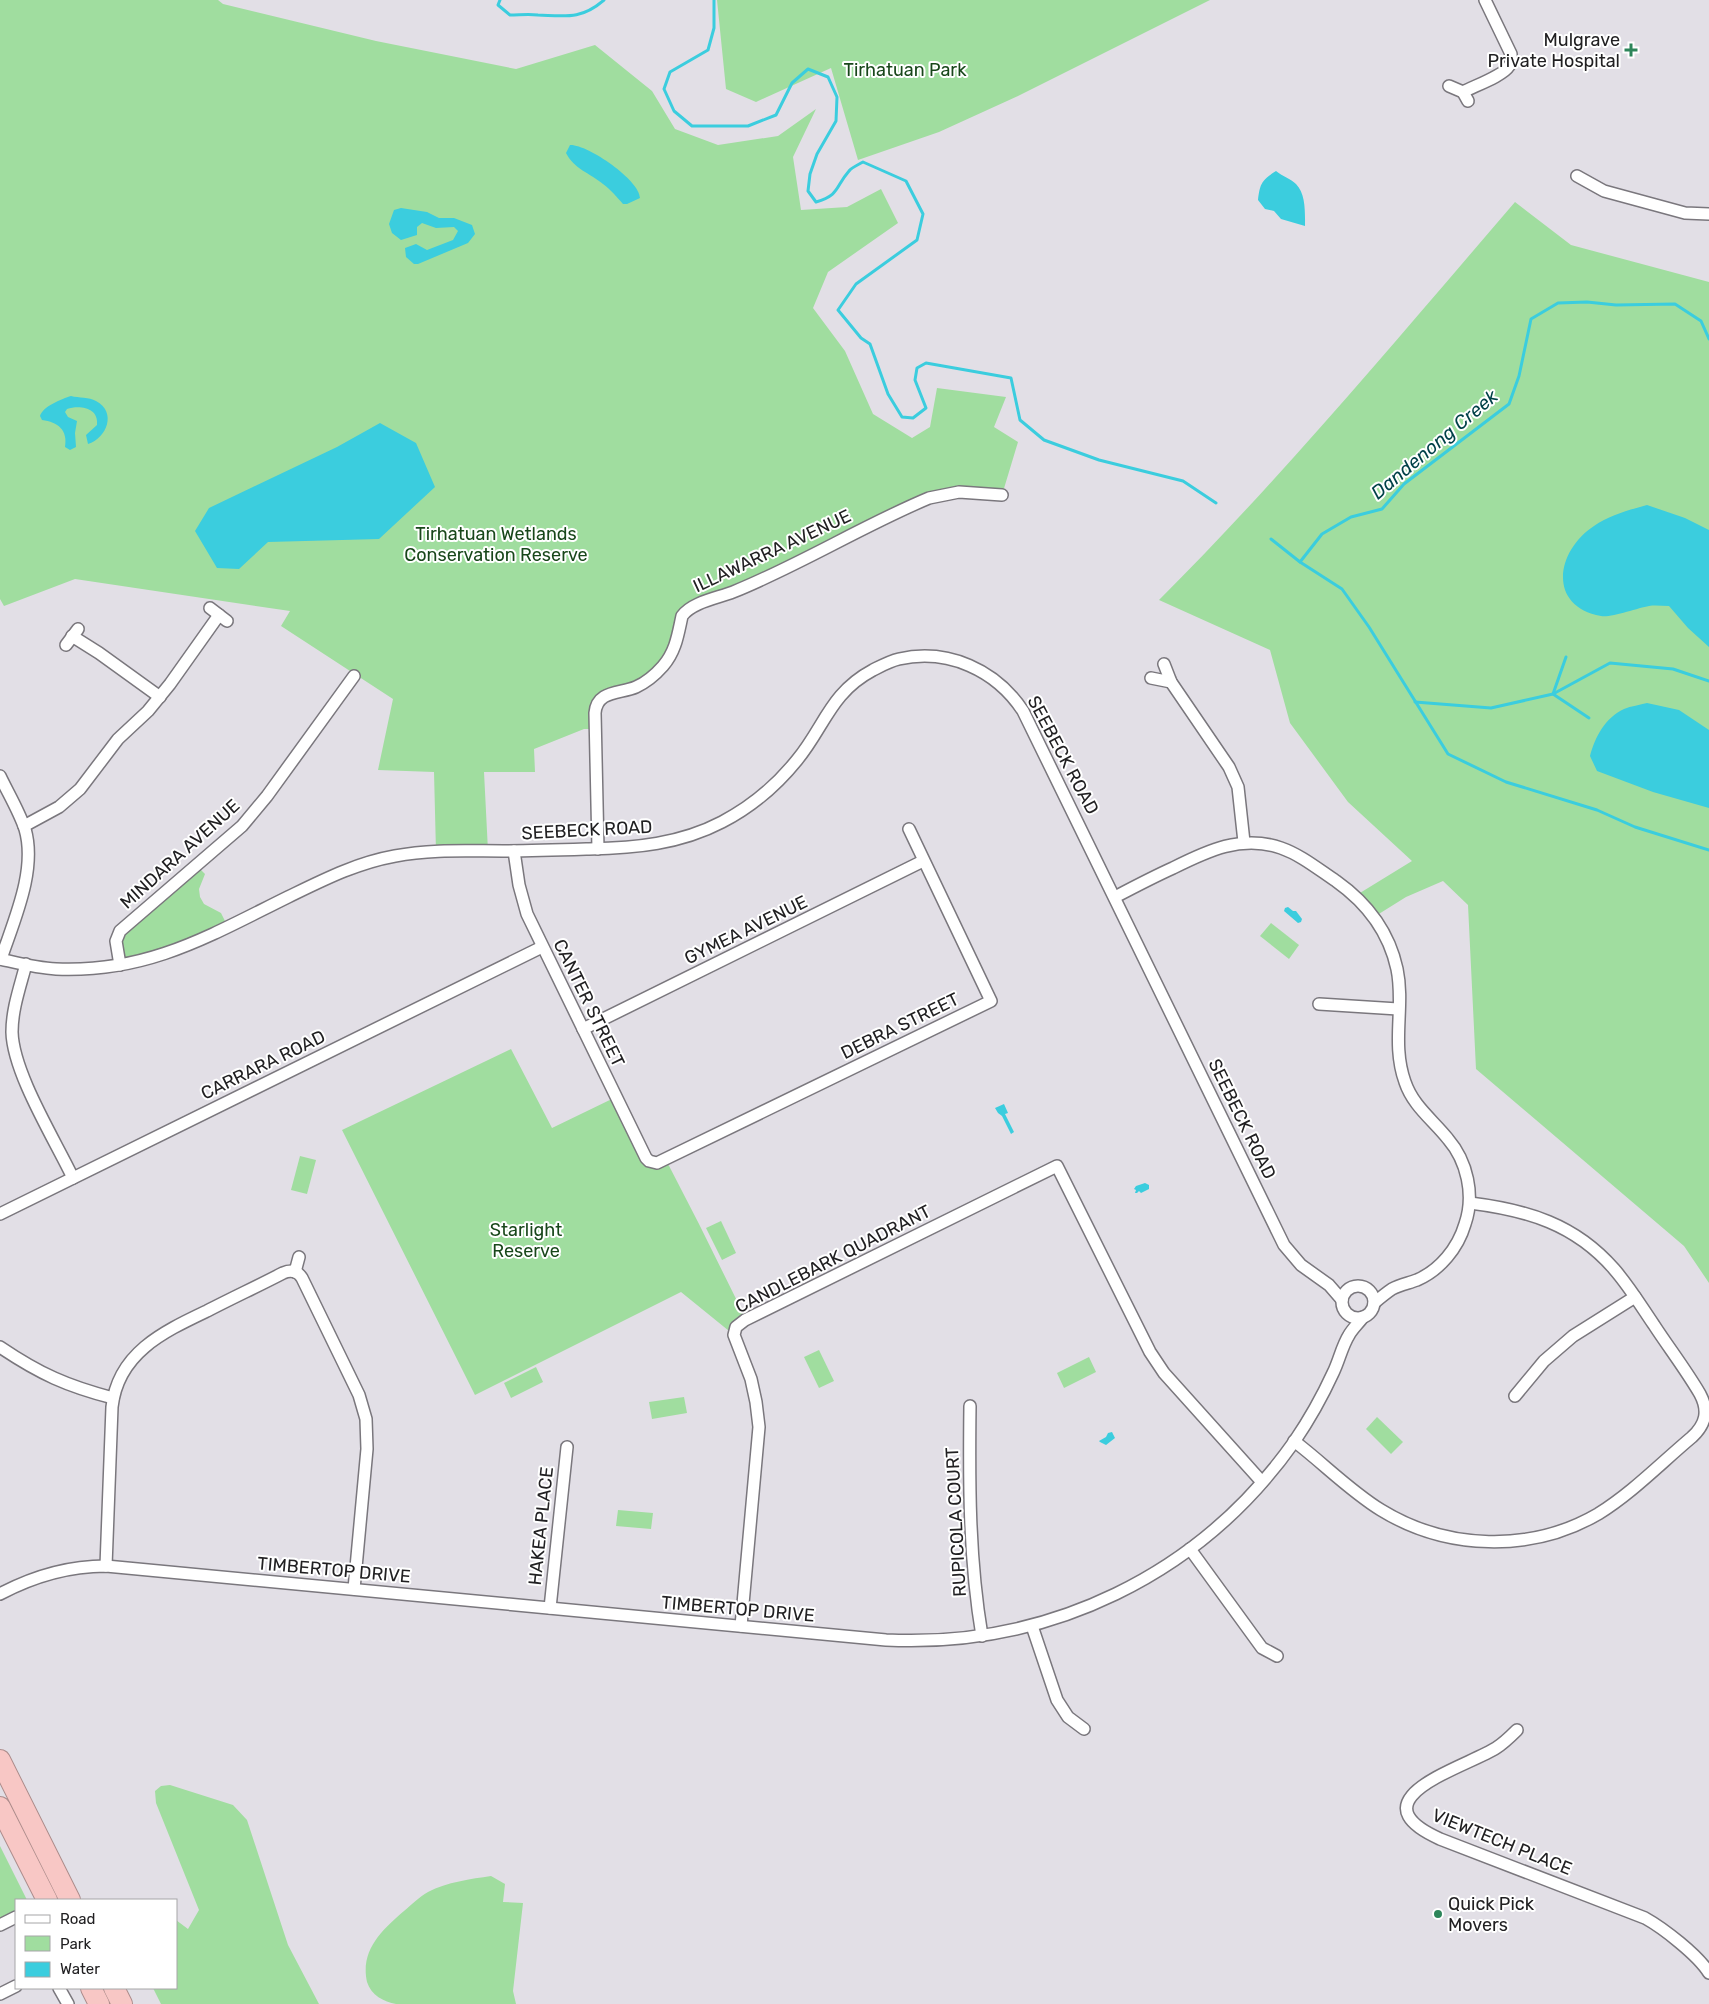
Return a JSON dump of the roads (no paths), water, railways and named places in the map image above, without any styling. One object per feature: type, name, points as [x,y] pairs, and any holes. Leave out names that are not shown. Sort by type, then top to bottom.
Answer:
[{"type":"highway","points":[[0,1760],[70,1899]]},
{"type":"highway","points":[[0,1807],[46,1899]]},
{"type":"highway","points":[[92,1989],[99,2004]]},
{"type":"highway","points":[[114,1989],[122,2004]]},
{"type":"street","points":[[1449,86],[1466,97],[1508,68],[1511,62],[1512,54],[1485,0]]},
{"type":"street","points":[[1577,176],[1604,191],[1685,212],[1709,214]]},
{"type":"street","name":"ILLAWARRA AVENUE","points":[[598,849],[596,704],[606,695],[631,689],[645,683],[663,666],[676,645],[682,616],[685,612],[692,607],[739,590],[929,498],[959,492],[1002,495]]},
{"type":"street","points":[[24,826],[51,812],[74,795],[118,739],[160,698],[219,614]]},
{"type":"street","points":[[72,637],[99,653],[160,698]]},
{"type":"street","name":"SEEBECK ROAD","points":[[0,959],[55,969],[89,969],[156,958],[191,945],[325,879],[379,859],[436,852],[598,849],[635,847],[667,842],[708,829],[736,814],[763,795],[788,771],[805,749],[833,703],[854,681],[896,660],[915,657],[936,657],[955,660],[978,669],[997,682],[1017,703],[1034,731],[1284,1245],[1300,1264],[1329,1285],[1342,1300]]},
{"type":"street","points":[[1164,664],[1171,682],[1235,778],[1244,842]]},
{"type":"street","name":"MINDARA AVENUE","points":[[120,965],[116,941],[120,931],[209,856],[248,819],[267,796],[354,676]]},
{"type":"street","points":[[1152,678],[1171,682]]},
{"type":"street","points":[[0,776],[24,826],[29,855],[26,877],[0,959]]},
{"type":"street","name":"DEBRA STREET","points":[[652,1162],[663,1161],[992,1001],[908,828]]},
{"type":"street","points":[[1115,896],[1217,847],[1244,842],[1268,844],[1290,851],[1342,885],[1362,903],[1379,924],[1392,952],[1398,979],[1398,1057],[1405,1084],[1422,1111],[1450,1140],[1461,1158],[1468,1182],[1470,1203],[1466,1224],[1451,1253],[1428,1274],[1393,1288],[1374,1303]]},
{"type":"street","name":"CANTER STREET","points":[[514,851],[524,907],[542,948],[646,1158],[652,1162]]},
{"type":"street","name":"GYMEA AVENUE","points":[[583,1029],[923,861]]},
{"type":"street","name":"CARRARA ROAD","points":[[0,1214],[542,948]]},
{"type":"street","points":[[26,964],[13,1012],[12,1032],[15,1052],[39,1109],[73,1178]]},
{"type":"street","points":[[1319,1004],[1398,1008]]},
{"type":"street","name":"CANDLEBARK QUADRANT","points":[[741,1626],[759,1427],[751,1379],[734,1337],[736,1327],[745,1320],[1059,1162],[1154,1359],[1170,1380],[1262,1482]]},
{"type":"street","points":[[1294,1441],[1374,1506],[1400,1521],[1445,1537],[1506,1542],[1534,1538],[1566,1529],[1604,1510],[1623,1497],[1701,1427],[1707,1418],[1706,1406],[1700,1394],[1635,1297],[1605,1259],[1582,1240],[1559,1226],[1518,1210],[1470,1203]]},
{"type":"street","points":[[295,1272],[299,1257]]},
{"type":"street","points":[[106,1566],[113,1398],[122,1376],[135,1356],[158,1336],[283,1273],[295,1272],[302,1278],[359,1395],[366,1418],[367,1449],[354,1589]]},
{"type":"street","points":[[1329,1285],[1393,1288]]},
{"type":"street","points":[[1352,1287],[1344,1294],[1342,1300],[1347,1313],[1354,1317],[1363,1317],[1371,1312],[1374,1303],[1372,1295],[1366,1288]]},
{"type":"street","points":[[1515,1396],[1544,1361],[1573,1336],[1635,1297]]},
{"type":"street","name":"TIMBERTOP DRIVE","points":[[1347,1313],[1348,1336]]},
{"type":"street","name":"TIMBERTOP DRIVE","points":[[0,1594],[33,1578],[53,1572],[85,1566],[106,1566],[898,1641],[982,1636],[1032,1626],[1112,1596],[1152,1575],[1190,1550],[1242,1505],[1294,1441],[1323,1394],[1348,1336],[1363,1317]]},
{"type":"street","points":[[0,1347],[48,1377],[113,1398]]},
{"type":"street","name":"RUPICOLA COURT","points":[[970,1406],[972,1556],[982,1636]]},
{"type":"street","name":"HAKEA PLACE","points":[[550,1608],[567,1447]]},
{"type":"street","points":[[1190,1550],[1262,1648],[1277,1656]]},
{"type":"street","points":[[1032,1626],[1057,1700],[1068,1717],[1084,1729]]},
{"type":"street","name":"VIEWTECH PLACE","points":[[1517,1730],[1497,1747],[1433,1779],[1418,1789],[1411,1796],[1406,1806],[1410,1818],[1426,1833],[1440,1839],[1645,1918],[1662,1929],[1697,1958],[1709,1973]]},
{"type":"street","points":[[0,1925],[15,1918]]},
{"type":"street","points":[[0,1994],[15,1986]]},
{"type":"street","points":[[60,1989],[68,2004]]},
{"type":"water","points":[[570,145],[588,150],[611,164],[631,182],[638,191],[640,198],[623,204],[606,186],[573,163],[566,153]]},
{"type":"water","points":[[1276,171],[1294,182],[1302,193],[1305,226],[1281,219],[1274,211],[1265,209],[1258,200],[1263,182]]},
{"type":"water","points":[[401,208],[427,212],[439,218],[454,218],[472,225],[475,234],[468,243],[414,264],[406,257],[405,248],[416,244],[427,250],[453,240],[458,231],[454,227],[436,228],[422,223],[417,227],[417,235],[401,240],[392,233],[389,224],[394,210]]},
{"type":"water","points":[[71,396],[96,401],[102,406],[108,418],[104,431],[95,441],[88,444],[86,435],[97,425],[95,414],[87,409],[77,407],[67,409],[65,412],[68,417],[77,421],[75,433],[76,447],[70,450],[65,447],[65,436],[61,428],[53,423],[42,420],[40,416],[49,406]]},
{"type":"water","points":[[380,423],[416,443],[435,487],[379,539],[268,542],[239,569],[217,568],[195,531],[209,508],[337,447]]},
{"type":"water","points":[[1647,505],[1685,518],[1709,530],[1709,647],[1688,628],[1669,606],[1649,606],[1601,616],[1584,610],[1572,601],[1565,590],[1563,577],[1565,563],[1571,549],[1581,537],[1606,519]]},
{"type":"water","points":[[1647,703],[1679,710],[1709,730],[1709,808],[1653,792],[1597,771],[1590,756],[1595,742],[1606,723],[1611,717],[1624,709]]},
{"type":"water","points":[[1288,907],[1296,911],[1302,919],[1301,922],[1298,923],[1284,911]]},
{"type":"water","points":[[1004,1104],[1008,1113],[1005,1114],[1014,1132],[1011,1134],[1002,1116],[995,1108]]},
{"type":"water","points":[[1145,1183],[1149,1185],[1149,1189],[1141,1193],[1139,1191],[1135,1193],[1136,1190],[1134,1189],[1136,1186]]},
{"type":"water","points":[[1112,1432],[1115,1438],[1106,1445],[1099,1441],[1106,1437],[1108,1433]]},
{"type":"waterway","name":"Dandenong Creek","points":[[500,0],[498,5],[510,15],[565,16],[588,11],[604,0]]},
{"type":"waterway","name":"Dandenong Creek","points":[[714,0],[714,28],[708,50],[670,72],[664,89],[674,111],[692,126],[748,126],[776,115],[792,83],[808,69],[828,77],[837,97],[836,121],[817,154],[810,174],[808,191],[816,202],[824,199],[836,190],[853,167],[863,162],[906,181],[923,214],[917,240],[856,284],[838,310],[861,338],[870,344],[888,394],[902,417],[913,418],[926,408],[915,380],[917,368],[926,363],[1011,378],[1020,420],[1044,440],[1099,460],[1183,481],[1216,503]]},
{"type":"waterway","name":"Dandenong Creek","points":[[1271,539],[1300,562],[1322,534],[1351,517],[1382,509],[1404,484],[1509,404],[1519,376],[1531,319],[1558,303],[1587,302],[1616,305],[1675,304],[1701,321],[1709,339]]},
{"type":"waterway","points":[[1300,562],[1342,589],[1369,627],[1448,754],[1506,782],[1597,810],[1635,827],[1709,850]]},
{"type":"waterway","points":[[1566,657],[1553,694],[1589,718]]},
{"type":"waterway","points":[[1415,702],[1491,708],[1553,694],[1610,663],[1673,669],[1709,681]]},
{"type":"place","name":"Mulgrave Private Hospital","points":[[1631,50]]},
{"type":"place","name":"Quick Pick Movers","points":[[1438,1914]]},
{"type":"park label","name":"Tirhatuan Park","points":[[905,70]]},
{"type":"park label","name":"Tirhatuan Wetlands Conservation Reserve","points":[[496,544]]},
{"type":"park label","name":"Starlight Reserve","points":[[526,1240]]}]
